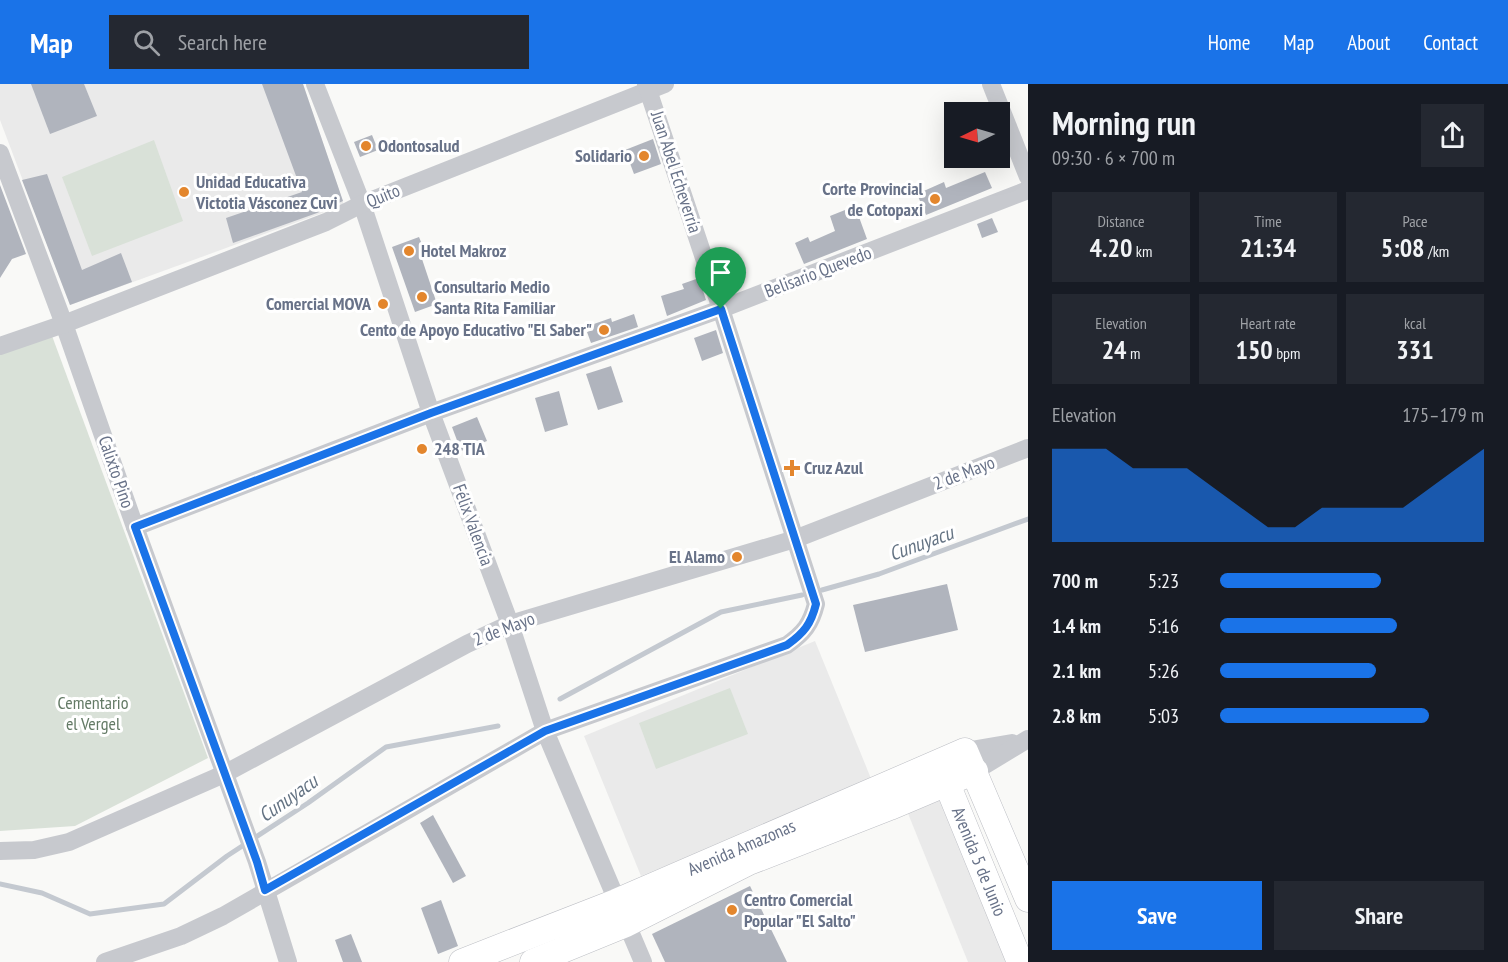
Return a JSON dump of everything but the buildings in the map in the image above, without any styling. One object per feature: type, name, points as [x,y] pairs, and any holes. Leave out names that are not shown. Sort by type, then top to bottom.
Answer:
[{"type":"main road","name":"Avenida Amazonas","points":[[533,962],[621,913],[970,761]]},
{"type":"main road","name":"Avenida 5 de Junio","points":[[970,761],[1028,899]]},
{"type":"main road","name":"Avenida 5 de Junio","points":[[943,773],[1020,962]]},
{"type":"main road","name":"Avenida Amazonas","points":[[462,962],[621,913]]},
{"type":"street","name":"Félix Valencia","points":[[315,84],[362,204],[431,413],[510,624],[545,731],[643,962]]},
{"type":"street","points":[[991,84],[1028,177]]},
{"type":"street","name":"Quito","points":[[0,346],[64,324],[326,222],[362,204],[653,86]]},
{"type":"street","name":"Juan Abel Echeverría","points":[[545,731],[787,645],[801,635],[811,622],[816,604],[721,309],[653,86]]},
{"type":"street","name":"Calixto Pino","points":[[0,153],[64,324],[257,862],[288,962]]},
{"type":"street","name":"Belisario Quevedo","points":[[135,527],[431,413],[721,309],[1028,190]]},
{"type":"street","name":"2 de Mayo","points":[[0,851],[34,850],[69,842],[225,774],[467,644],[510,624],[795,539],[1028,448]]},
{"type":"street","points":[[105,962],[181,936],[223,916],[545,731]]},
{"type":"street","name":"Avenida Amazonas","points":[[970,761],[1025,740]]},
{"type":"shaded area","name":"Unidad Educativa Victotia Vásconez Cuvi","points":[[0,84],[303,84],[344,205],[70,305],[0,120]]},
{"type":"shaded area","points":[[815,641],[872,781],[641,876],[584,736]]},
{"type":"shaded area","points":[[942,796],[1010,962],[968,962],[907,811]]},
{"type":"green space","points":[[154,140],[183,221],[92,256],[62,177]]},
{"type":"green space","name":"Cementario el Vergel","points":[[48,325],[208,758],[75,826],[0,831],[0,344]]},
{"type":"green space","points":[[730,688],[748,734],[656,769],[639,723]]},
{"type":"waterway","name":"Cunuyacu","points":[[822,590],[879,574],[1028,519]]},
{"type":"waterway","name":"Cunuyacu","points":[[560,699],[721,612],[802,595]]},
{"type":"waterway","name":"Cunuyacu","points":[[0,884],[42,893],[90,914],[164,904],[227,856],[308,803],[386,747],[498,726]]},
{"type":"place","name":"Odontosalud","points":[[366,146]]},
{"type":"place","name":"Solidario","points":[[644,156]]},
{"type":"place","name":"Unidad Educativa Victotia Vásconez Cuvi","points":[[184,192]]},
{"type":"place","name":"Corte Provincial de Cotopaxi","points":[[935,199]]},
{"type":"place","name":"Hotel Makroz","points":[[409,251]]},
{"type":"place","name":"Consultario Medio Santa Rita Familiar","points":[[422,297]]},
{"type":"place","name":"Comercial MOVA","points":[[383,304]]},
{"type":"place","name":"Cento de Apoyo Educativo \"El Saber\"","points":[[604,330]]},
{"type":"place","name":"248 TIA","points":[[422,449]]},
{"type":"place","name":"Cruz Azul","points":[[792,468]]},
{"type":"place","name":"El Alamo","points":[[737,557]]},
{"type":"place","name":"Centro Comercial Popular \"El Salto\"","points":[[732,910]]},
{"type":"route","points":[[721,309],[816,604],[811,622],[801,635],[787,645],[545,731],[265,890],[257,862],[135,527],[431,413],[721,309]]}]
